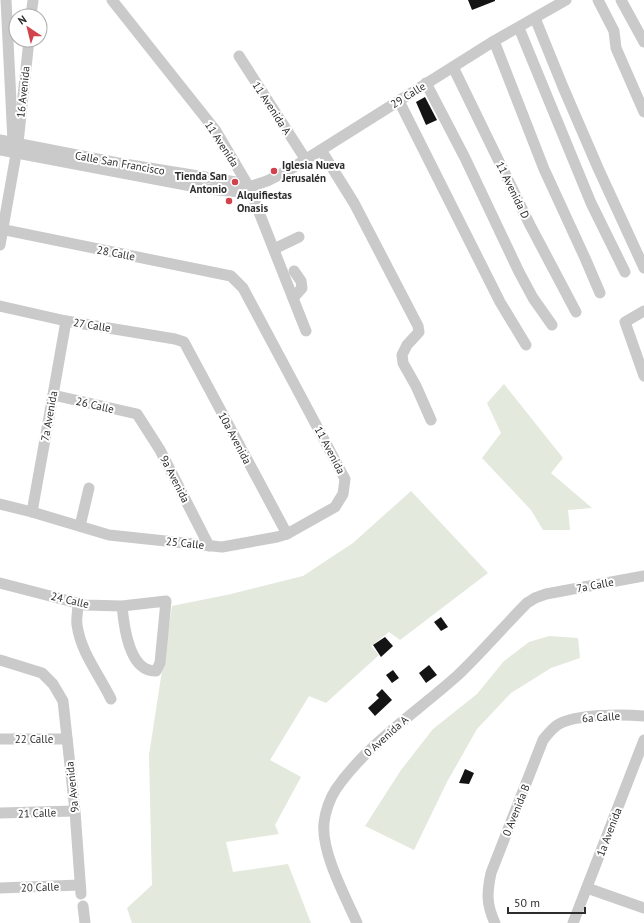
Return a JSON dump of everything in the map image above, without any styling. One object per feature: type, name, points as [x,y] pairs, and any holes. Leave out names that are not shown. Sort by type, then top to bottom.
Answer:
[{"type":"street","points":[[0,245],[1,229],[15,146],[6,0]]},
{"type":"street","name":"11 Avenida","points":[[112,0],[216,131],[249,187],[306,331]]},
{"type":"street","name":"29 Calle","points":[[249,187],[267,181],[306,160],[426,83],[566,0]]},
{"type":"street","points":[[598,0],[614,31],[616,48],[644,112]]},
{"type":"street","points":[[621,0],[644,42]]},
{"type":"street","points":[[535,18],[563,88],[644,268]]},
{"type":"street","points":[[518,28],[591,203],[625,272]]},
{"type":"street","points":[[494,42],[544,169],[600,293]]},
{"type":"street","name":"16 Avenida","points":[[15,146],[28,48]]},
{"type":"street","name":"11 Avenida A","points":[[239,56],[306,160]]},
{"type":"street","name":"11 Avenida D","points":[[453,67],[530,225],[576,312]]},
{"type":"street","points":[[426,83],[465,158],[519,272],[533,298],[552,325]]},
{"type":"street","points":[[399,101],[500,302],[526,345]]},
{"type":"street","name":"Calle San Francisco","points":[[0,140],[15,146],[207,189],[240,192],[249,187]]},
{"type":"street","name":"Calle San Francisco","points":[[0,150],[15,146]]},
{"type":"street","points":[[321,150],[354,203],[418,326],[419,332],[402,354],[403,363],[416,386],[431,420]]},
{"type":"street","name":"28 Calle","points":[[1,229],[231,276]]},
{"type":"street","points":[[274,249],[299,237]]},
{"type":"street","points":[[293,298],[302,288],[301,281],[294,271]]},
{"type":"street","name":"11 Avenida","points":[[231,276],[243,288],[345,479]]},
{"type":"street","name":"27 Calle","points":[[0,306],[66,321],[175,338],[184,342]]},
{"type":"street","points":[[644,311],[625,322],[644,376]]},
{"type":"street","name":"7a Avenida","points":[[32,512],[66,321]]},
{"type":"street","name":"10a Avenida","points":[[184,342],[287,534]]},
{"type":"street","name":"26 Calle","points":[[53,395],[137,414]]},
{"type":"street","name":"9a Avenida","points":[[137,414],[160,450],[209,546]]},
{"type":"street","name":"25 Calle","points":[[0,504],[109,535],[222,547],[287,534],[336,506],[344,494],[345,479]]},
{"type":"street","points":[[80,526],[89,488]]},
{"type":"street","name":"7a Calle","points":[[546,594],[644,576]]},
{"type":"street","name":"24 Calle","points":[[0,583],[85,605],[122,606],[166,601],[160,663],[156,671],[149,671],[140,666],[129,645],[125,635],[122,606]]},
{"type":"street","name":"0 Avenida A","points":[[357,923],[334,868],[325,841],[324,823],[328,805],[336,789],[362,759],[392,730],[458,674],[527,602],[546,594]]},
{"type":"street","points":[[78,604],[77,624],[83,647],[110,699]]},
{"type":"street","name":"9a Avenida","points":[[0,660],[42,673],[53,684],[63,700],[75,811],[81,890]]},
{"type":"street","name":"6a Calle","points":[[560,724],[582,717],[630,715],[644,716]]},
{"type":"street","name":"0 Avenida B","points":[[495,923],[488,903],[487,892],[491,873],[543,740],[560,724]]},
{"type":"street","name":"22 Calle","points":[[0,739],[67,739]]},
{"type":"street","name":"1a Avenida","points":[[573,923],[644,740]]},
{"type":"street","name":"21 Calle","points":[[0,813],[75,811]]},
{"type":"street","name":"20 Calle","points":[[0,888],[81,890]]},
{"type":"street","points":[[587,888],[644,908]]},
{"type":"street","points":[[83,906],[85,923]]},
{"type":"shaded area","points":[[504,384],[563,458],[551,473],[592,508],[568,510],[570,530],[543,530],[531,510],[482,458],[501,433],[487,403]]},
{"type":"shaded area","points":[[411,491],[488,573],[400,640],[389,632],[371,646],[379,655],[326,703],[309,696],[270,760],[301,777],[275,825],[279,834],[226,842],[233,872],[288,864],[311,923],[132,923],[127,908],[152,885],[149,755],[172,606],[231,594],[303,576],[353,543]]},
{"type":"shaded area","points":[[549,636],[578,638],[580,658],[551,668],[511,693],[477,729],[447,782],[414,850],[365,826],[401,770],[433,729],[477,694],[504,661],[529,642]]},
{"type":"building","points":[[468,0],[495,0],[495,1],[472,10]]},
{"type":"building","points":[[425,97],[437,120],[426,125],[416,102]]},
{"type":"building","points":[[441,617],[448,627],[441,631],[434,622]]},
{"type":"building","points":[[385,637],[393,646],[381,657],[373,645]]},
{"type":"building","points":[[429,665],[437,675],[426,683],[419,673]]},
{"type":"building","points":[[393,670],[399,678],[392,683],[386,675]]},
{"type":"building","points":[[382,689],[392,700],[375,716],[368,708],[379,698],[376,695]]},
{"type":"building","points":[[465,769],[474,773],[469,784],[459,783]]},
{"type":"place","name":"Iglesia Nueva Jerusalén","points":[[274,171]]},
{"type":"place","name":"Tienda San Antonio","points":[[235,182]]},
{"type":"place","name":"Alquifiestas Onasis","points":[[229,201]]}]
